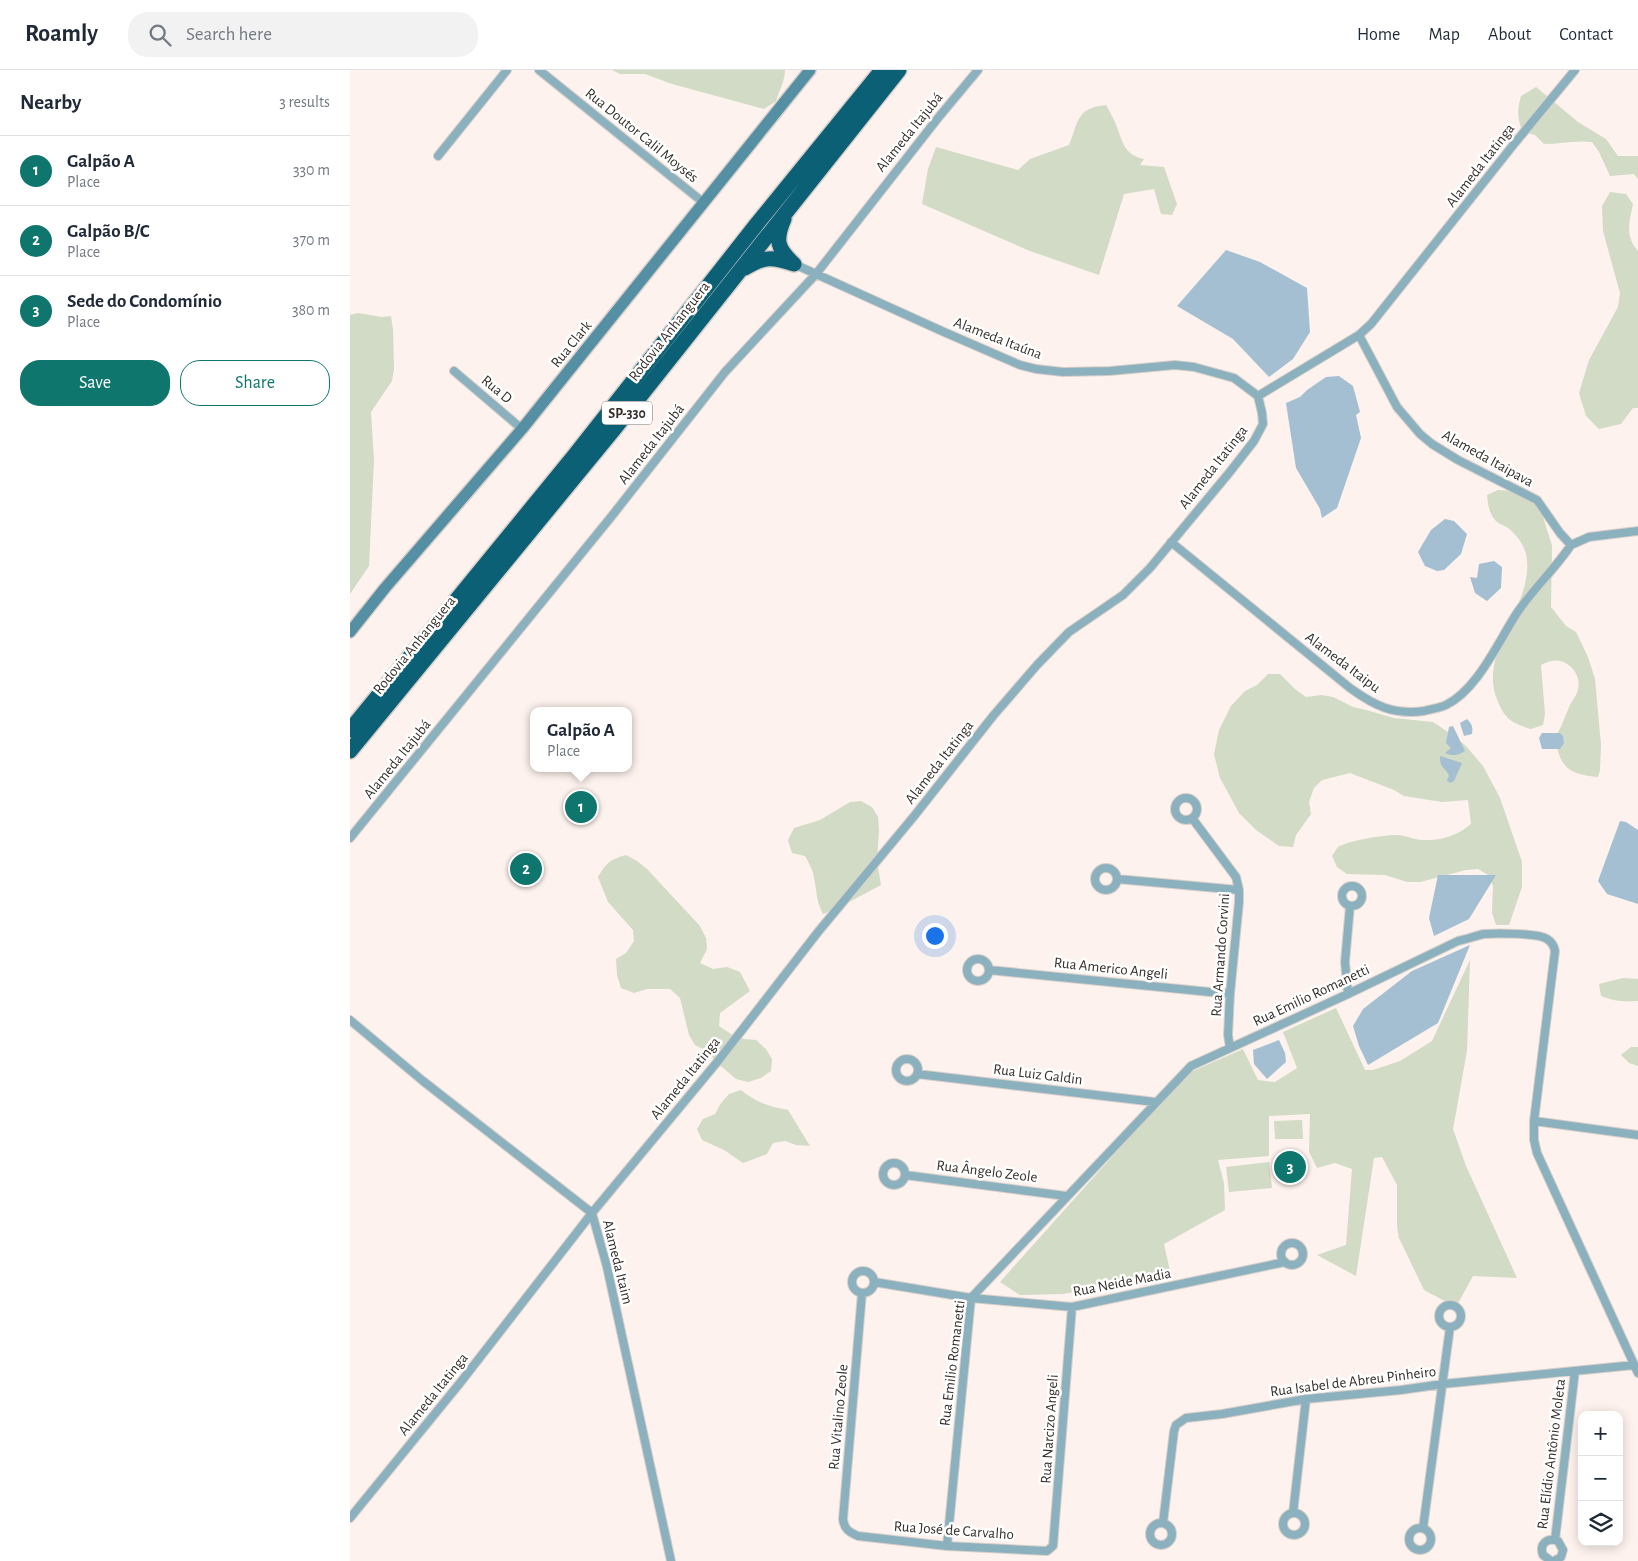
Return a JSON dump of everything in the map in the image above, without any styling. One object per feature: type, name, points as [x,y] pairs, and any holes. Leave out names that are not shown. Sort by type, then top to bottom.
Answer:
[{"type":"highway","name":"Rodovia Anhanguera","points":[[350,730],[604,419],[756,225],[882,70]]},
{"type":"highway","name":"Rodovia Anhanguera","points":[[350,751],[615,428],[900,70]]},
{"type":"highway","points":[[883,91],[909,70]]},
{"type":"highway","points":[[787,211],[780,228],[778,240],[784,253],[794,264]]},
{"type":"highway","points":[[739,271],[753,262],[770,258],[794,264]]},
{"type":"street","points":[[438,156],[507,70]]},
{"type":"street","name":"Rua Doutor Calil Moysés","points":[[539,70],[704,203]]},
{"type":"street","name":"Rua Clark","points":[[350,632],[522,429],[810,70]]},
{"type":"street","name":"Alameda Itajubá","points":[[350,838],[611,517],[725,372],[816,274],[978,70]]},
{"type":"street","name":"Alameda Itatinga","points":[[350,1518],[460,1383],[592,1213],[718,1061],[818,932],[993,716],[1037,665],[1069,632],[1123,595],[1150,568],[1229,473],[1260,432],[1263,424],[1258,396],[1358,335],[1371,324],[1575,70]]},
{"type":"street","name":"Alameda Itaúna","points":[[794,264],[1020,365],[1036,370],[1072,372],[1110,371],[1175,365],[1194,367],[1234,378],[1258,396]]},
{"type":"street","name":"Alameda Itaipava","points":[[1358,335],[1397,407],[1420,434],[1458,460],[1537,500],[1560,533],[1571,545]]},
{"type":"street","name":"Rua D","points":[[454,371],[522,429]]},
{"type":"street","points":[[1571,545],[1589,537],[1638,530]]},
{"type":"street","name":"Alameda Itaipu","points":[[1171,542],[1350,688],[1367,700],[1389,710],[1409,713],[1444,706],[1467,689],[1480,673],[1518,612],[1559,564],[1571,545]]},
{"type":"street","name":"Rua Armando Corvini","points":[[1192,818],[1232,870],[1238,883],[1228,1035],[1230,1048]]},
{"type":"street","points":[[1117,879],[1239,890]]},
{"type":"street","points":[[1348,994],[1346,962],[1350,906]]},
{"type":"street","name":"Rua Emilio Romanetti","points":[[947,1546],[971,1298],[1191,1066],[1474,936],[1518,934],[1543,937],[1548,939],[1554,946],[1555,951],[1534,1121],[1534,1140],[1537,1153],[1636,1369]]},
{"type":"street","name":"Rua Americo Angeli","points":[[989,970],[1230,994]]},
{"type":"street","name":"Alameda Itaim","points":[[350,1020],[446,1099],[592,1213],[607,1267],[671,1561]]},
{"type":"street","name":"Rua Luiz Galdin","points":[[917,1074],[1155,1102]]},
{"type":"street","points":[[1534,1121],[1638,1135]]},
{"type":"street","name":"Rua Ângelo Zeole","points":[[905,1175],[1066,1196]]},
{"type":"street","name":"Rua Neide Madia","points":[[874,1282],[971,1298],[1072,1307],[1285,1262]]},
{"type":"street","name":"Rua Vitalino Zeole","points":[[858,1536],[848,1531],[844,1526],[843,1518],[862,1293],[853,1287],[852,1280],[856,1274],[862,1271],[872,1275],[874,1282]]},
{"type":"street","points":[[862,1293],[872,1289],[874,1282]]},
{"type":"street","name":"Rua Narcizo Angeli","points":[[1047,1550],[1053,1546],[1055,1540],[1072,1307]]},
{"type":"street","points":[[1423,1528],[1450,1327]]},
{"type":"street","name":"Rua Isabel de Abreu Pinheiro","points":[[1164,1523],[1174,1431],[1176,1425],[1186,1418],[1222,1414],[1306,1399],[1402,1390],[1443,1384],[1574,1371],[1636,1369]]},
{"type":"street","name":"Rua Elídio Antônio Moleta","points":[[1555,1540],[1574,1371]]},
{"type":"street","points":[[1293,1513],[1306,1399]]},
{"type":"street","name":"Rua José de Carvalho","points":[[858,1536],[947,1546],[1047,1550]]},
{"type":"street","name":"Rua Elídio Antônio Moleta","points":[[1555,1540],[1561,1544],[1563,1550],[1561,1557],[1552,1561],[1543,1555],[1542,1548],[1545,1542],[1555,1540]]},
{"type":"green space","points":[[612,70],[785,70],[785,74],[776,101],[764,109],[672,84],[645,74],[620,74]]},
{"type":"green space","points":[[1536,87],[1578,122],[1606,139],[1618,156],[1638,156],[1638,179],[1634,174],[1610,176],[1599,152],[1592,142],[1544,144],[1535,135],[1523,132],[1518,114],[1521,96]]},
{"type":"green space","points":[[1106,105],[1126,148],[1133,155],[1144,159],[1140,165],[1164,167],[1177,204],[1172,215],[1161,214],[1154,189],[1124,194],[1099,275],[1030,251],[922,204],[928,169],[936,147],[1018,170],[1030,159],[1069,145],[1080,117],[1089,109]]},
{"type":"green space","points":[[1610,192],[1626,194],[1633,204],[1629,229],[1631,240],[1638,251],[1638,408],[1633,408],[1621,424],[1599,429],[1586,416],[1579,393],[1589,360],[1618,307],[1620,293],[1603,231],[1602,206]]},
{"type":"green space","points":[[358,313],[382,317],[391,316],[394,369],[392,381],[371,412],[374,460],[369,566],[350,594],[350,315]]},
{"type":"green space","points":[[1498,490],[1512,491],[1532,502],[1541,510],[1552,546],[1551,607],[1566,626],[1576,632],[1588,657],[1595,679],[1601,745],[1598,777],[1572,771],[1563,762],[1557,747],[1555,737],[1579,686],[1578,677],[1571,667],[1564,662],[1557,661],[1550,661],[1541,665],[1545,714],[1543,725],[1531,729],[1514,723],[1507,717],[1498,702],[1493,684],[1494,666],[1521,596],[1526,578],[1527,560],[1523,546],[1518,538],[1508,528],[1496,521],[1490,511],[1487,495]]},
{"type":"green space","points":[[1268,674],[1280,674],[1306,697],[1321,695],[1333,697],[1353,707],[1394,718],[1433,722],[1466,746],[1483,766],[1500,798],[1522,862],[1522,887],[1509,925],[1496,925],[1492,913],[1493,886],[1488,875],[1478,869],[1466,870],[1420,882],[1407,882],[1385,875],[1347,874],[1337,867],[1332,856],[1338,847],[1349,842],[1367,838],[1398,835],[1418,840],[1428,840],[1454,835],[1471,824],[1468,800],[1442,802],[1404,796],[1394,790],[1350,773],[1322,780],[1314,788],[1309,802],[1311,814],[1296,835],[1293,847],[1279,846],[1256,830],[1239,813],[1220,778],[1214,754],[1219,730],[1231,706],[1245,691],[1257,685]]},
{"type":"green space","points":[[861,801],[872,807],[878,817],[877,861],[881,885],[823,914],[818,901],[811,867],[805,856],[792,853],[788,840],[794,828],[820,820],[850,802]]},
{"type":"green space","points":[[626,855],[647,869],[700,926],[706,938],[707,949],[700,963],[713,969],[727,967],[740,972],[750,991],[720,1013],[719,1026],[731,1034],[744,1039],[756,1040],[766,1049],[772,1059],[771,1071],[761,1078],[748,1082],[736,1079],[716,1062],[709,1052],[695,1045],[689,1035],[680,998],[670,989],[647,989],[634,993],[621,988],[617,975],[616,959],[626,953],[634,941],[633,930],[608,902],[598,877],[609,862]]},
{"type":"green space","points":[[1470,960],[1467,1051],[1453,1129],[1466,1166],[1517,1278],[1473,1276],[1456,1307],[1424,1290],[1399,1238],[1397,1227],[1397,1185],[1382,1157],[1374,1158],[1356,1276],[1317,1255],[1346,1245],[1352,1169],[1335,1163],[1317,1168],[1309,1152],[1310,1114],[1269,1116],[1269,1156],[1218,1160],[1224,1183],[1225,1210],[1164,1244],[1170,1271],[1064,1294],[1020,1295],[1000,1282],[1186,1074],[1243,1049],[1258,1080],[1275,1082],[1297,1068],[1283,1032],[1336,1008],[1365,1070],[1373,1070],[1400,1061],[1432,1041]]},
{"type":"green space","points":[[1623,978],[1638,979],[1638,1001],[1619,1001],[1601,996],[1599,984]]},
{"type":"green space","points":[[1631,1047],[1638,1047],[1638,1066],[1629,1063],[1621,1055]]},
{"type":"green space","points":[[741,1090],[763,1103],[788,1110],[810,1146],[796,1145],[785,1141],[773,1143],[767,1154],[743,1163],[724,1150],[702,1140],[697,1129],[703,1119],[715,1114],[729,1094]]},
{"type":"green space","points":[[1302,1120],[1303,1139],[1275,1139],[1274,1121]]},
{"type":"green space","points":[[1269,1162],[1272,1188],[1229,1192],[1226,1167]]},
{"type":"water","points":[[1226,250],[1260,262],[1307,288],[1310,332],[1293,359],[1269,377],[1233,339],[1177,306]]},
{"type":"water","points":[[1339,376],[1353,386],[1360,412],[1356,415],[1361,438],[1337,508],[1322,518],[1320,509],[1296,468],[1286,403],[1300,397],[1326,377]]},
{"type":"water","points":[[1445,519],[1454,521],[1467,534],[1461,554],[1444,570],[1437,571],[1425,566],[1418,552],[1431,530]]},
{"type":"water","points":[[1494,561],[1502,567],[1501,588],[1487,601],[1475,593],[1470,577],[1477,578],[1479,564]]},
{"type":"water","points":[[1467,719],[1472,726],[1472,734],[1464,736],[1460,723]]},
{"type":"water","points":[[1453,726],[1465,751],[1460,754],[1450,755],[1445,753],[1451,748],[1446,743],[1449,727]]},
{"type":"water","points":[[1542,733],[1560,733],[1563,736],[1564,743],[1560,749],[1542,749],[1539,738]]},
{"type":"water","points":[[1440,756],[1462,763],[1454,781],[1450,783],[1447,780],[1449,776],[1441,764]]},
{"type":"water","points":[[1620,821],[1626,822],[1638,830],[1638,904],[1607,894],[1598,881]]},
{"type":"water","points":[[1438,875],[1496,875],[1469,919],[1434,936],[1429,918]]},
{"type":"water","points":[[1470,945],[1438,1023],[1368,1065],[1359,1046],[1353,1026],[1363,1009],[1412,971]]},
{"type":"water","points":[[1279,1040],[1285,1053],[1286,1062],[1267,1079],[1254,1064],[1253,1050]]},
{"type":"place","name":"Galpão A","points":[[581,807]]},
{"type":"place","name":"Galpão B/C","points":[[526,869]]},
{"type":"place","name":"Sede do Condomínio","points":[[1290,1167]]}]
